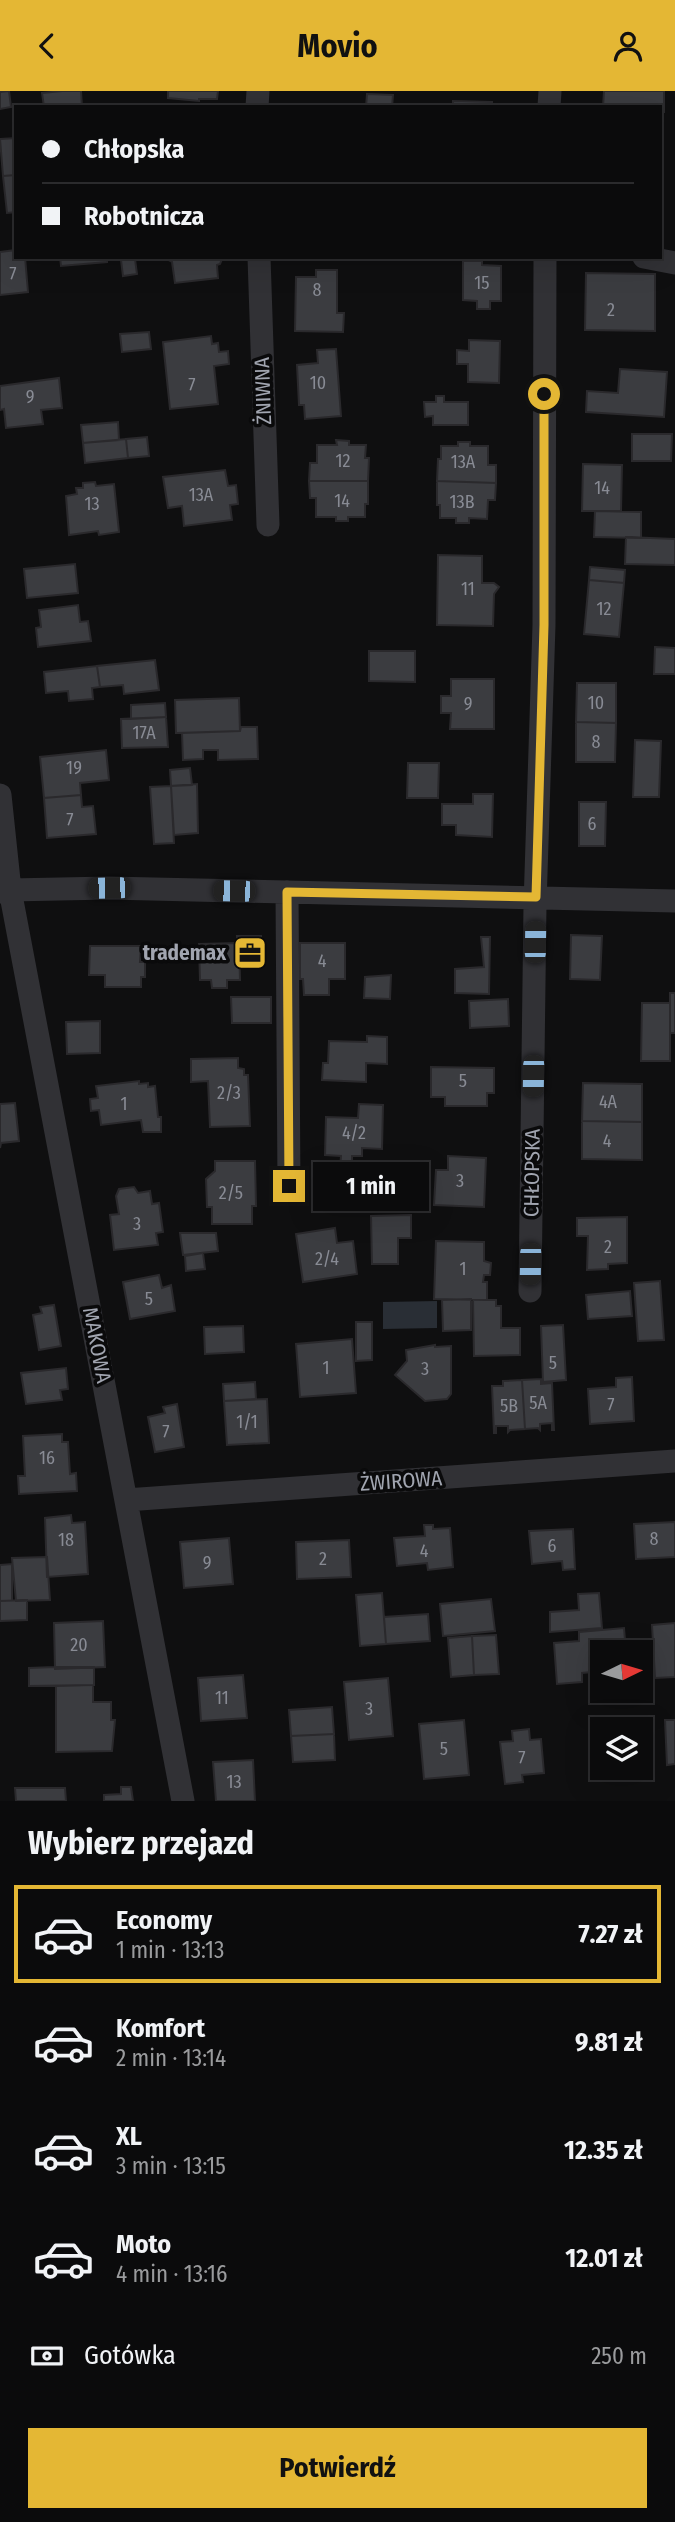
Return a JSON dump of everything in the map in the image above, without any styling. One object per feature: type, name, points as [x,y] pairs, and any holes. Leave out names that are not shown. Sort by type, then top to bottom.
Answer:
[{"type":"street","name":"ŻNIWNA","points":[[259,259],[268,525]]},
{"type":"street","name":"CHŁOPSKA","points":[[530,1291],[536,897],[544,625],[545,259]]},
{"type":"street","points":[[654,259],[675,263]]},
{"type":"street","name":"MAKOWA","points":[[0,795],[5,891],[183,1801]]},
{"type":"street","points":[[5,891],[109,888],[675,901]]},
{"type":"street","points":[[287,892],[289,1186]]},
{"type":"street","name":"ŻWIROWA","points":[[126,1500],[675,1461]]},
{"type":"shaded area","points":[[437,1301],[437,1328],[383,1329],[383,1302]]},
{"type":"building","points":[[9,91],[11,107],[0,109],[0,92]]},
{"type":"building","points":[[81,91],[82,105],[44,105],[42,93]]},
{"type":"building","points":[[168,91],[218,91],[217,99],[199,101],[168,98]]},
{"type":"building","points":[[604,91],[664,91],[664,112],[662,105],[603,105]]},
{"type":"building","points":[[367,94],[393,95],[392,105],[366,105]]},
{"type":"building","points":[[453,101],[492,102],[492,105],[453,105]]},
{"type":"building","points":[[14,138],[14,175],[3,176],[0,139]]},
{"type":"building","points":[[14,175],[14,212],[7,213],[3,176]]},
{"type":"building","points":[[14,250],[14,259],[25,259],[28,292],[0,295],[0,252]]},
{"type":"building","points":[[60,259],[107,259],[107,262],[61,266]]},
{"type":"building","points":[[135,259],[137,274],[123,276],[121,260]]},
{"type":"building","points":[[167,259],[222,259],[217,265],[218,278],[175,283],[172,262]]},
{"type":"building","points":[[463,261],[482,261],[482,265],[501,266],[501,301],[490,301],[490,309],[477,309],[477,301],[463,300]]},
{"type":"building","points":[[316,270],[337,270],[337,313],[344,313],[343,332],[295,331],[296,277],[316,277]]},
{"type":"building","points":[[586,273],[655,274],[655,331],[585,330]]},
{"type":"building","points":[[149,332],[151,349],[122,352],[120,334]]},
{"type":"building","points":[[211,336],[212,344],[218,343],[219,352],[228,351],[229,364],[214,366],[218,404],[170,409],[163,342]]},
{"type":"building","points":[[469,340],[500,341],[499,383],[468,382],[468,364],[457,364],[457,350],[469,351]]},
{"type":"building","points":[[336,349],[341,416],[305,419],[304,405],[299,405],[297,365],[318,363],[317,350]]},
{"type":"building","points":[[620,369],[667,372],[664,417],[586,412],[587,391],[618,393]]},
{"type":"building","points":[[59,378],[62,408],[41,410],[43,424],[6,428],[4,409],[0,410],[0,386]]},
{"type":"building","points":[[436,396],[444,396],[444,402],[468,402],[468,425],[433,425],[433,416],[425,417],[424,402],[436,402]]},
{"type":"building","points":[[118,422],[119,440],[83,443],[81,425]]},
{"type":"building","points":[[632,434],[672,434],[671,461],[632,461]]},
{"type":"building","points":[[147,437],[149,456],[128,458],[126,439]]},
{"type":"building","points":[[126,439],[128,458],[85,463],[83,443]]},
{"type":"building","points":[[336,440],[349,441],[349,445],[366,445],[365,458],[369,458],[368,481],[309,481],[310,463],[317,463],[317,445],[337,445]]},
{"type":"building","points":[[458,442],[470,442],[470,446],[488,446],[488,465],[496,465],[496,483],[437,481],[441,446],[458,446]]},
{"type":"building","points":[[583,464],[622,465],[621,511],[582,511]]},
{"type":"building","points":[[225,470],[228,486],[236,485],[238,504],[230,505],[232,520],[184,526],[182,506],[168,508],[163,477]]},
{"type":"building","points":[[309,481],[368,481],[365,517],[348,517],[348,521],[336,521],[336,517],[316,517],[316,498],[310,498]]},
{"type":"building","points":[[437,481],[496,483],[495,500],[488,500],[487,519],[469,518],[469,523],[456,523],[456,518],[440,518]]},
{"type":"building","points":[[95,482],[96,486],[114,484],[119,532],[99,535],[98,531],[69,535],[66,496],[77,494],[76,488],[83,488],[83,483]]},
{"type":"building","points":[[595,511],[641,512],[641,538],[594,537]]},
{"type":"building","points":[[626,537],[675,539],[675,565],[625,564]]},
{"type":"building","points":[[438,555],[482,556],[482,583],[494,583],[499,587],[494,594],[493,626],[437,625]]},
{"type":"building","points":[[75,564],[78,593],[27,598],[24,569]]},
{"type":"building","points":[[590,567],[625,570],[624,583],[589,580]]},
{"type":"building","points":[[589,580],[624,583],[619,637],[584,634]]},
{"type":"building","points":[[78,605],[80,622],[88,621],[91,641],[38,647],[36,628],[41,627],[39,610]]},
{"type":"building","points":[[655,647],[675,648],[675,674],[654,674]]},
{"type":"building","points":[[369,651],[415,651],[415,682],[369,681]]},
{"type":"building","points":[[155,660],[159,690],[124,694],[123,685],[100,687],[97,666]]},
{"type":"building","points":[[97,666],[100,687],[92,688],[93,699],[69,701],[68,691],[46,693],[44,672]]},
{"type":"building","points":[[451,679],[494,679],[494,729],[450,729],[451,713],[441,713],[441,696],[451,696]]},
{"type":"building","points":[[577,683],[616,683],[616,723],[576,722]]},
{"type":"building","points":[[239,698],[240,731],[176,733],[175,700]]},
{"type":"building","points":[[165,703],[166,717],[131,719],[131,705]]},
{"type":"building","points":[[166,717],[168,747],[122,748],[121,719]]},
{"type":"building","points":[[576,722],[616,723],[615,762],[576,762]]},
{"type":"building","points":[[241,727],[257,727],[258,759],[218,760],[218,750],[203,750],[203,759],[183,760],[182,733],[240,731]]},
{"type":"building","points":[[635,740],[661,741],[659,797],[633,797]]},
{"type":"building","points":[[106,750],[109,780],[80,783],[81,795],[44,798],[40,757]]},
{"type":"building","points":[[408,763],[439,763],[438,798],[407,798]]},
{"type":"building","points":[[190,768],[192,785],[171,786],[170,770]]},
{"type":"building","points":[[197,784],[198,833],[174,835],[171,786]]},
{"type":"building","points":[[171,786],[174,843],[154,844],[150,787]]},
{"type":"building","points":[[473,794],[493,794],[492,837],[456,835],[456,825],[442,825],[442,804],[473,804]]},
{"type":"building","points":[[81,795],[82,807],[93,806],[96,834],[47,838],[44,798]]},
{"type":"building","points":[[579,802],[606,802],[605,846],[579,846]]},
{"type":"building","points":[[571,935],[602,936],[600,980],[570,979]]},
{"type":"building","name":"trademax","points":[[237,936],[261,936],[261,963],[240,963]]},
{"type":"building","points":[[481,937],[490,937],[489,994],[455,993],[455,969],[484,967]]},
{"type":"building","points":[[239,943],[240,980],[227,980],[227,988],[212,988],[211,980],[200,980],[199,944]]},
{"type":"building","points":[[300,943],[345,943],[345,979],[329,979],[329,995],[304,995],[303,979],[300,979]]},
{"type":"building","points":[[90,946],[141,946],[140,962],[145,962],[145,977],[141,977],[141,987],[105,987],[105,975],[89,975]]},
{"type":"building","points":[[391,975],[390,999],[364,998],[365,977]]},
{"type":"building","points":[[670,993],[675,993],[675,1033],[670,1033]]},
{"type":"building","points":[[231,997],[271,997],[271,1023],[232,1023]]},
{"type":"building","points":[[508,999],[509,1026],[470,1028],[469,1001]]},
{"type":"building","points":[[642,1003],[670,1003],[670,1061],[641,1061]]},
{"type":"building","points":[[100,1021],[100,1053],[67,1054],[66,1022]]},
{"type":"building","points":[[367,1036],[387,1037],[387,1064],[366,1063],[366,1082],[322,1080],[323,1063],[328,1063],[329,1041],[367,1042]]},
{"type":"building","points":[[238,1058],[238,1068],[244,1069],[244,1075],[248,1075],[250,1126],[210,1127],[208,1081],[191,1082],[191,1059]]},
{"type":"building","points":[[431,1067],[494,1068],[494,1093],[487,1093],[487,1106],[445,1106],[445,1097],[431,1097]]},
{"type":"building","points":[[139,1081],[139,1084],[148,1083],[148,1087],[155,1086],[161,1132],[143,1132],[141,1120],[101,1125],[99,1110],[91,1111],[90,1099],[98,1098],[96,1086]]},
{"type":"building","points":[[583,1083],[642,1084],[642,1122],[582,1121]]},
{"type":"building","points":[[15,1103],[19,1141],[1,1143],[0,1148],[0,1104]]},
{"type":"building","points":[[359,1104],[383,1105],[382,1149],[362,1148],[362,1156],[352,1156],[352,1170],[340,1169],[341,1156],[325,1155],[326,1117],[358,1118]]},
{"type":"building","points":[[582,1121],[642,1122],[642,1160],[582,1159]]},
{"type":"building","points":[[448,1156],[486,1158],[484,1207],[434,1205],[436,1170],[448,1170]]},
{"type":"building","points":[[215,1161],[255,1161],[256,1206],[252,1206],[252,1224],[212,1224],[212,1207],[207,1207],[206,1179],[215,1171]]},
{"type":"building","points":[[134,1187],[138,1193],[150,1191],[152,1204],[159,1203],[163,1232],[156,1233],[158,1245],[114,1250],[110,1215],[119,1214],[116,1196],[119,1189]]},
{"type":"building","points":[[411,1215],[411,1238],[398,1238],[398,1264],[372,1264],[371,1216]]},
{"type":"building","points":[[627,1217],[627,1263],[608,1264],[608,1269],[587,1270],[588,1236],[577,1236],[577,1218]]},
{"type":"building","points":[[335,1228],[337,1243],[353,1241],[357,1274],[303,1282],[296,1234]]},
{"type":"building","points":[[180,1233],[216,1233],[218,1251],[183,1255]]},
{"type":"building","points":[[436,1241],[484,1242],[484,1261],[491,1263],[490,1275],[484,1275],[483,1282],[487,1282],[487,1300],[434,1299]]},
{"type":"building","points":[[203,1253],[205,1269],[186,1271],[185,1256]]},
{"type":"building","points":[[159,1275],[162,1288],[171,1285],[175,1311],[130,1319],[123,1282]]},
{"type":"building","points":[[660,1281],[664,1340],[638,1341],[634,1283]]},
{"type":"building","points":[[630,1291],[632,1316],[588,1319],[586,1295]]},
{"type":"building","points":[[471,1299],[471,1330],[443,1331],[442,1300]]},
{"type":"building","points":[[473,1300],[496,1300],[496,1306],[501,1306],[501,1328],[520,1328],[520,1355],[474,1356]]},
{"type":"building","points":[[54,1305],[61,1346],[39,1350],[33,1315],[42,1313],[40,1307]]},
{"type":"building","points":[[356,1322],[372,1322],[372,1360],[356,1361]]},
{"type":"building","points":[[563,1325],[566,1380],[543,1382],[541,1326]]},
{"type":"building","points":[[243,1326],[244,1352],[205,1354],[204,1327]]},
{"type":"building","points":[[352,1339],[356,1393],[300,1397],[296,1344]]},
{"type":"building","points":[[435,1345],[451,1346],[451,1394],[447,1399],[425,1401],[395,1375],[407,1361],[406,1350]]},
{"type":"building","points":[[66,1368],[68,1389],[60,1390],[62,1400],[26,1404],[21,1373]]},
{"type":"building","points":[[632,1377],[634,1421],[590,1424],[588,1389],[616,1387],[616,1378]]},
{"type":"building","points":[[541,1379],[541,1384],[552,1383],[554,1430],[552,1423],[540,1424],[540,1430],[525,1429],[522,1380]]},
{"type":"building","points":[[522,1380],[525,1429],[508,1432],[508,1426],[496,1426],[494,1433],[492,1386],[503,1386],[503,1381]]},
{"type":"building","points":[[255,1382],[256,1399],[224,1401],[223,1384]]},
{"type":"building","points":[[267,1399],[269,1443],[227,1445],[224,1401]]},
{"type":"building","points":[[177,1404],[184,1447],[155,1452],[148,1417],[165,1413],[163,1407]]},
{"type":"building","points":[[62,1434],[62,1442],[68,1442],[70,1474],[76,1473],[77,1491],[19,1494],[18,1476],[25,1476],[23,1436]]},
{"type":"building","points":[[71,1515],[72,1523],[85,1522],[88,1574],[47,1577],[45,1518]]},
{"type":"building","points":[[675,1522],[675,1557],[636,1559],[634,1524]]},
{"type":"building","points":[[424,1525],[433,1525],[433,1529],[450,1528],[453,1567],[428,1570],[427,1563],[397,1566],[394,1538],[425,1536]]},
{"type":"building","points":[[573,1529],[575,1569],[563,1570],[562,1561],[532,1564],[529,1531]]},
{"type":"building","points":[[229,1538],[233,1584],[184,1588],[180,1542]]},
{"type":"building","points":[[349,1540],[351,1577],[297,1579],[296,1542]]},
{"type":"building","points":[[47,1557],[50,1600],[16,1601],[12,1558]]},
{"type":"building","points":[[12,1564],[12,1601],[0,1601],[0,1565]]},
{"type":"building","points":[[382,1593],[386,1644],[360,1646],[356,1595]]},
{"type":"building","points":[[599,1593],[602,1628],[550,1632],[550,1612],[579,1610],[578,1594]]},
{"type":"building","points":[[491,1599],[495,1631],[443,1636],[440,1604]]},
{"type":"building","points":[[27,1600],[27,1620],[0,1621],[0,1601]]},
{"type":"building","points":[[428,1614],[430,1641],[386,1644],[384,1617]]},
{"type":"building","points":[[103,1621],[105,1667],[55,1669],[54,1623]]},
{"type":"building","points":[[675,1623],[675,1677],[655,1678],[652,1625]]},
{"type":"building","points":[[624,1628],[625,1640],[590,1640],[590,1672],[582,1673],[582,1682],[557,1684],[554,1643],[579,1641],[579,1632]]},
{"type":"building","points":[[496,1635],[499,1674],[474,1675],[472,1636]]},
{"type":"building","points":[[472,1636],[474,1675],[451,1677],[448,1638]]},
{"type":"building","points":[[94,1667],[94,1685],[29,1686],[29,1668]]},
{"type":"building","points":[[243,1675],[247,1718],[201,1721],[198,1678]]},
{"type":"building","points":[[388,1678],[393,1736],[349,1740],[344,1682]]},
{"type":"building","points":[[93,1685],[93,1702],[111,1702],[111,1720],[115,1720],[112,1751],[56,1752],[56,1686]]},
{"type":"building","points":[[332,1707],[334,1734],[291,1736],[289,1710]]},
{"type":"building","points":[[464,1720],[469,1775],[424,1779],[419,1724]]},
{"type":"building","points":[[665,1720],[675,1720],[675,1764],[667,1765]]},
{"type":"building","points":[[529,1729],[530,1740],[541,1739],[544,1773],[522,1775],[523,1782],[505,1784],[500,1742],[513,1741],[512,1731]]},
{"type":"building","points":[[334,1734],[335,1760],[293,1762],[291,1736]]},
{"type":"building","points":[[253,1760],[255,1801],[216,1801],[213,1762]]},
{"type":"building","points":[[121,1787],[131,1787],[133,1801],[104,1801],[104,1795],[121,1794]]},
{"type":"building","points":[[15,1788],[65,1788],[66,1801],[16,1801]]},
{"type":"place","name":"trademax","points":[[250,953]]},
{"type":"route","points":[[289,1186],[287,892],[536,897],[544,625],[544,394]]}]
